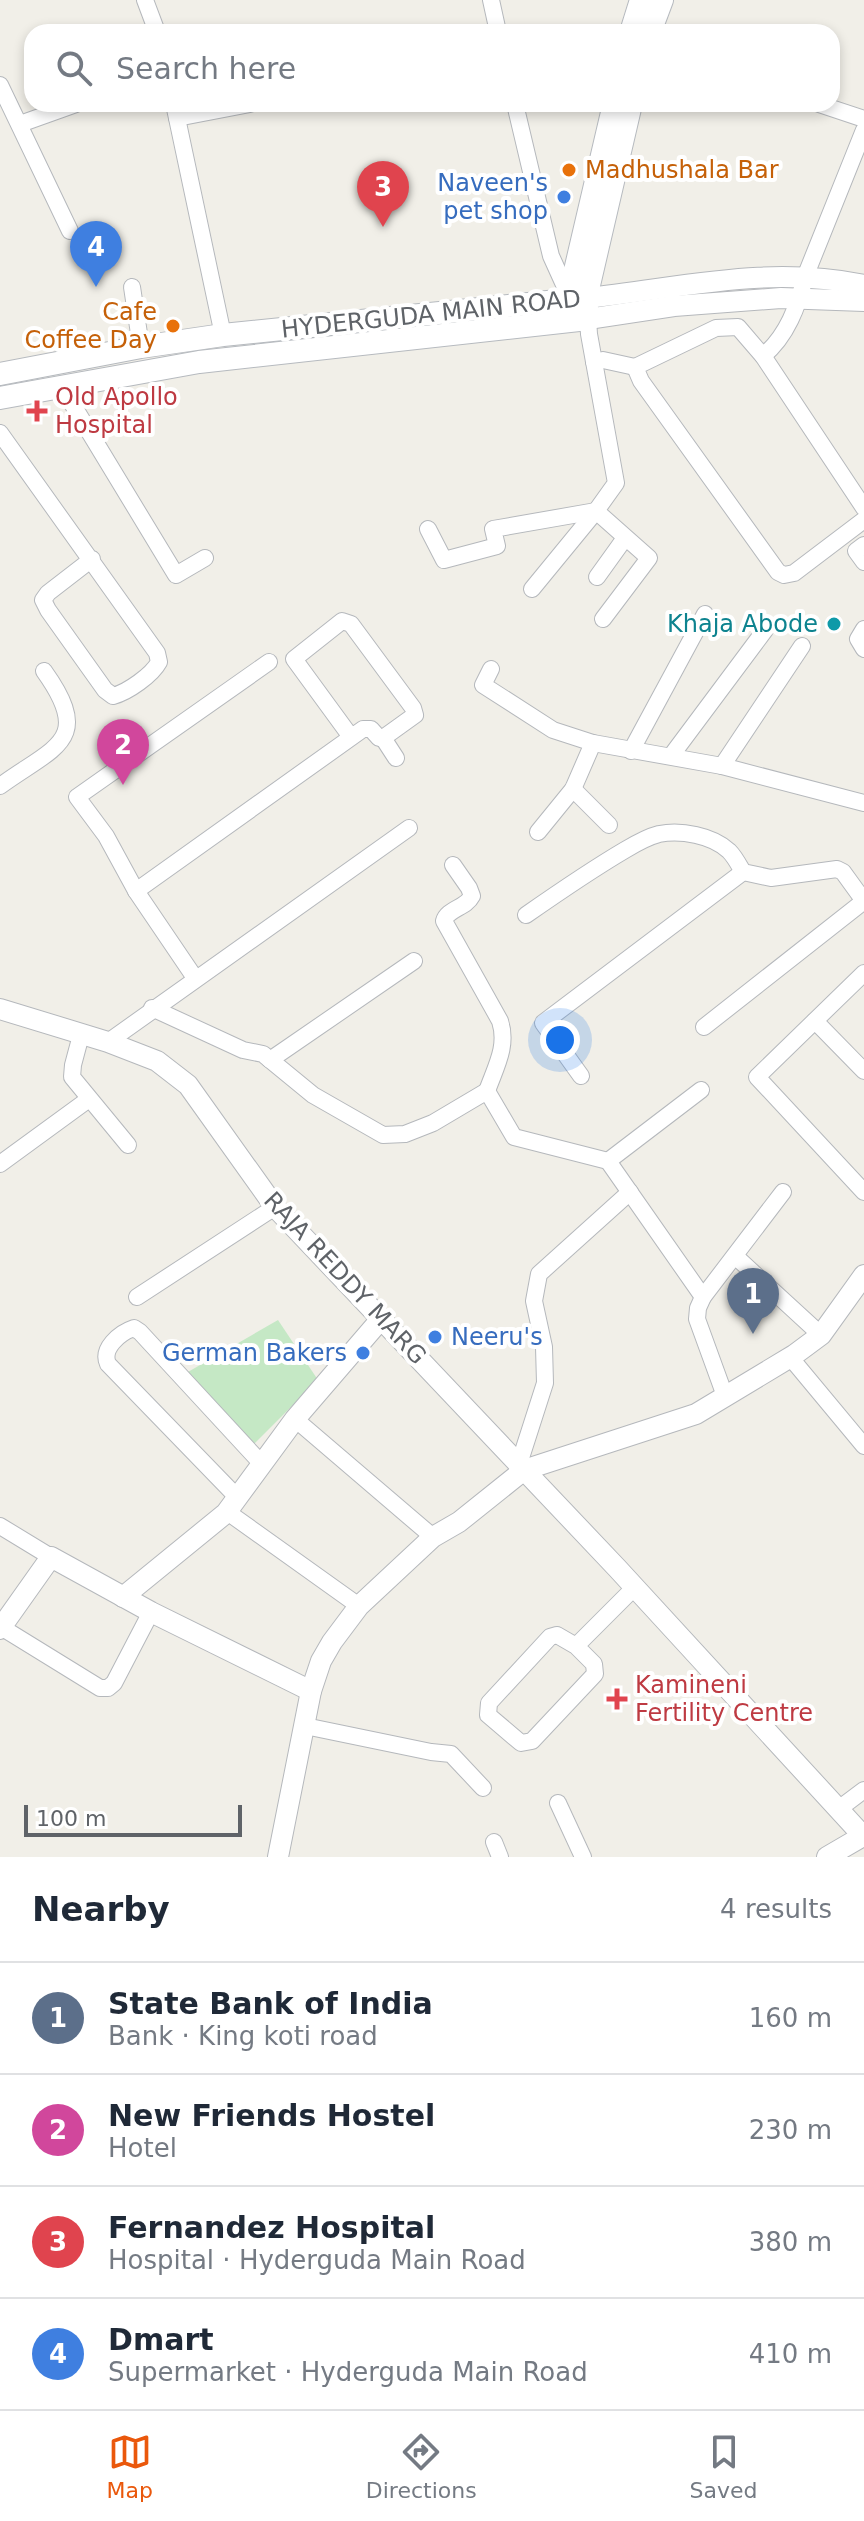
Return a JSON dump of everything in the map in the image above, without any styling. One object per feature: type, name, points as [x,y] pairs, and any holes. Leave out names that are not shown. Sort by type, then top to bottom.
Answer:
[{"type":"main road","points":[[634,24],[641,0]]},
{"type":"main road","points":[[653,24],[662,0]]},
{"type":"main road","points":[[581,314],[613,112]]},
{"type":"main road","points":[[581,314],[629,112]]},
{"type":"main road","name":"HYDERGUDA MAIN ROAD","points":[[0,374],[223,335],[581,314]]},
{"type":"main road","name":"HYDERGUDA MAIN ROAD","points":[[0,398],[199,362],[581,314]]},
{"type":"street","points":[[145,0],[154,24]]},
{"type":"street","points":[[491,0],[496,24]]},
{"type":"street","points":[[0,85],[70,231]]},
{"type":"street","points":[[840,111],[864,119]]},
{"type":"street","points":[[20,124],[54,112]]},
{"type":"street","points":[[176,112],[223,335]]},
{"type":"street","points":[[517,112],[551,256],[581,314],[594,362],[616,483],[532,589]]},
{"type":"street","points":[[761,353],[784,331],[790,298],[805,277],[864,130]]},
{"type":"street","name":"HYDERGUDA MAIN ROAD","points":[[581,314],[763,275],[864,285]]},
{"type":"street","points":[[132,287],[141,347]]},
{"type":"street","name":"HYDERGUDA MAIN ROAD","points":[[581,314],[790,298],[864,301]]},
{"type":"street","points":[[594,362],[603,360],[635,367],[716,328],[738,327],[761,353],[864,508]]},
{"type":"street","points":[[635,367],[641,381],[778,572],[784,575],[794,573],[864,520]]},
{"type":"street","points":[[62,387],[176,575],[205,558]]},
{"type":"street","points":[[0,433],[92,559],[157,653],[159,662],[156,668],[113,696],[105,690],[43,600],[92,559]]},
{"type":"street","points":[[428,529],[444,560],[497,546],[493,529],[596,511]]},
{"type":"street","points":[[596,511],[649,558],[603,619]]},
{"type":"street","points":[[597,577],[625,538]]},
{"type":"street","points":[[864,545],[856,551],[864,562]]},
{"type":"street","points":[[631,751],[705,614]]},
{"type":"street","points":[[351,737],[294,659],[342,621],[351,624],[415,711],[415,715],[383,738]]},
{"type":"street","points":[[864,629],[858,639],[864,649]]},
{"type":"street","points":[[671,756],[765,630]]},
{"type":"street","points":[[722,766],[802,646]]},
{"type":"street","points":[[195,978],[136,891],[106,836],[77,797],[269,662]]},
{"type":"street","points":[[491,669],[484,681],[487,688],[553,730],[593,743],[722,766],[864,803]]},
{"type":"street","points":[[0,786],[63,740],[69,727],[58,690],[44,671]]},
{"type":"street","points":[[136,891],[351,737],[368,728],[383,738],[396,758]]},
{"type":"street","points":[[538,832],[573,789],[593,743]]},
{"type":"street","points":[[573,789],[609,825]]},
{"type":"street","points":[[108,1042],[409,828]]},
{"type":"street","points":[[526,915],[591,869],[657,834],[694,834],[717,842],[731,852],[743,872],[771,878],[837,869],[843,872],[864,901],[704,1027]]},
{"type":"street","points":[[152,1008],[243,1050],[263,1054],[313,1095],[383,1135],[405,1134],[433,1123],[487,1091],[504,1047],[505,1035],[444,921],[447,915],[472,896],[453,865]]},
{"type":"street","points":[[581,1076],[543,1023],[743,872]]},
{"type":"street","points":[[270,1060],[414,961]]},
{"type":"street","points":[[864,973],[757,1077],[864,1192]]},
{"type":"street","name":"RAJA REDDY MARG","points":[[0,1009],[108,1042],[157,1061],[188,1085],[275,1207],[635,1587],[864,1836]]},
{"type":"street","points":[[815,1021],[864,1071]]},
{"type":"street","points":[[81,1035],[72,1077],[128,1145]]},
{"type":"street","points":[[608,1161],[701,1090]]},
{"type":"street","points":[[487,1091],[514,1137],[608,1161],[703,1297]]},
{"type":"street","points":[[0,1164],[89,1099]]},
{"type":"street","points":[[521,1467],[545,1383],[544,1347],[534,1301],[539,1274],[630,1192]]},
{"type":"street","points":[[725,1396],[697,1319],[698,1308],[703,1297],[783,1192]]},
{"type":"street","points":[[137,1297],[275,1207]]},
{"type":"street","points":[[735,1256],[821,1335]]},
{"type":"street","points":[[278,1857],[311,1691],[321,1661],[359,1606],[433,1537],[459,1522],[521,1467],[696,1414],[790,1357],[821,1335],[864,1275]]},
{"type":"street","points":[[123,1597],[231,1504],[295,1419],[381,1319]]},
{"type":"street","points":[[261,1463],[140,1332],[134,1328],[127,1329],[106,1350],[108,1364],[231,1504],[359,1606]]},
{"type":"street","points":[[790,1357],[864,1446]]},
{"type":"street","points":[[295,1419],[433,1537]]},
{"type":"street","points":[[0,1526],[151,1612],[311,1691]]},
{"type":"street","points":[[51,1557],[0,1628],[100,1688],[108,1688],[114,1683],[151,1612]]},
{"type":"street","points":[[576,1646],[635,1587]]},
{"type":"street","points":[[557,1635],[576,1646],[594,1664],[595,1674],[532,1741],[521,1743],[488,1715],[489,1703],[550,1637],[557,1635]]},
{"type":"street","points":[[305,1726],[451,1754],[483,1788]]},
{"type":"street","points":[[840,1808],[864,1790]]},
{"type":"street","points":[[558,1803],[583,1857]]},
{"type":"street","points":[[827,1857],[864,1836]]},
{"type":"green space","points":[[278,1320],[318,1380],[243,1455],[181,1376]]},
{"type":"place","name":"Madhushala Bar","points":[[569,170]]},
{"type":"place","name":"Naveen's pet shop","points":[[564,197]]},
{"type":"place","name":"Fernandez Hospital","points":[[383,227]]},
{"type":"place","name":"Dmart","points":[[96,287]]},
{"type":"place","name":"Cafe Coffee Day","points":[[173,326]]},
{"type":"place","name":"Old Apollo Hospital","points":[[37,411]]},
{"type":"place","name":"Khaja Abode","points":[[834,624]]},
{"type":"place","name":"New Friends Hostel","points":[[123,785]]},
{"type":"place","name":"State Bank of India","points":[[753,1334]]},
{"type":"place","name":"Neeru's","points":[[435,1337]]},
{"type":"place","name":"German Bakers","points":[[363,1353]]},
{"type":"place","name":"Kamineni Fertility Centre","points":[[617,1699]]}]
